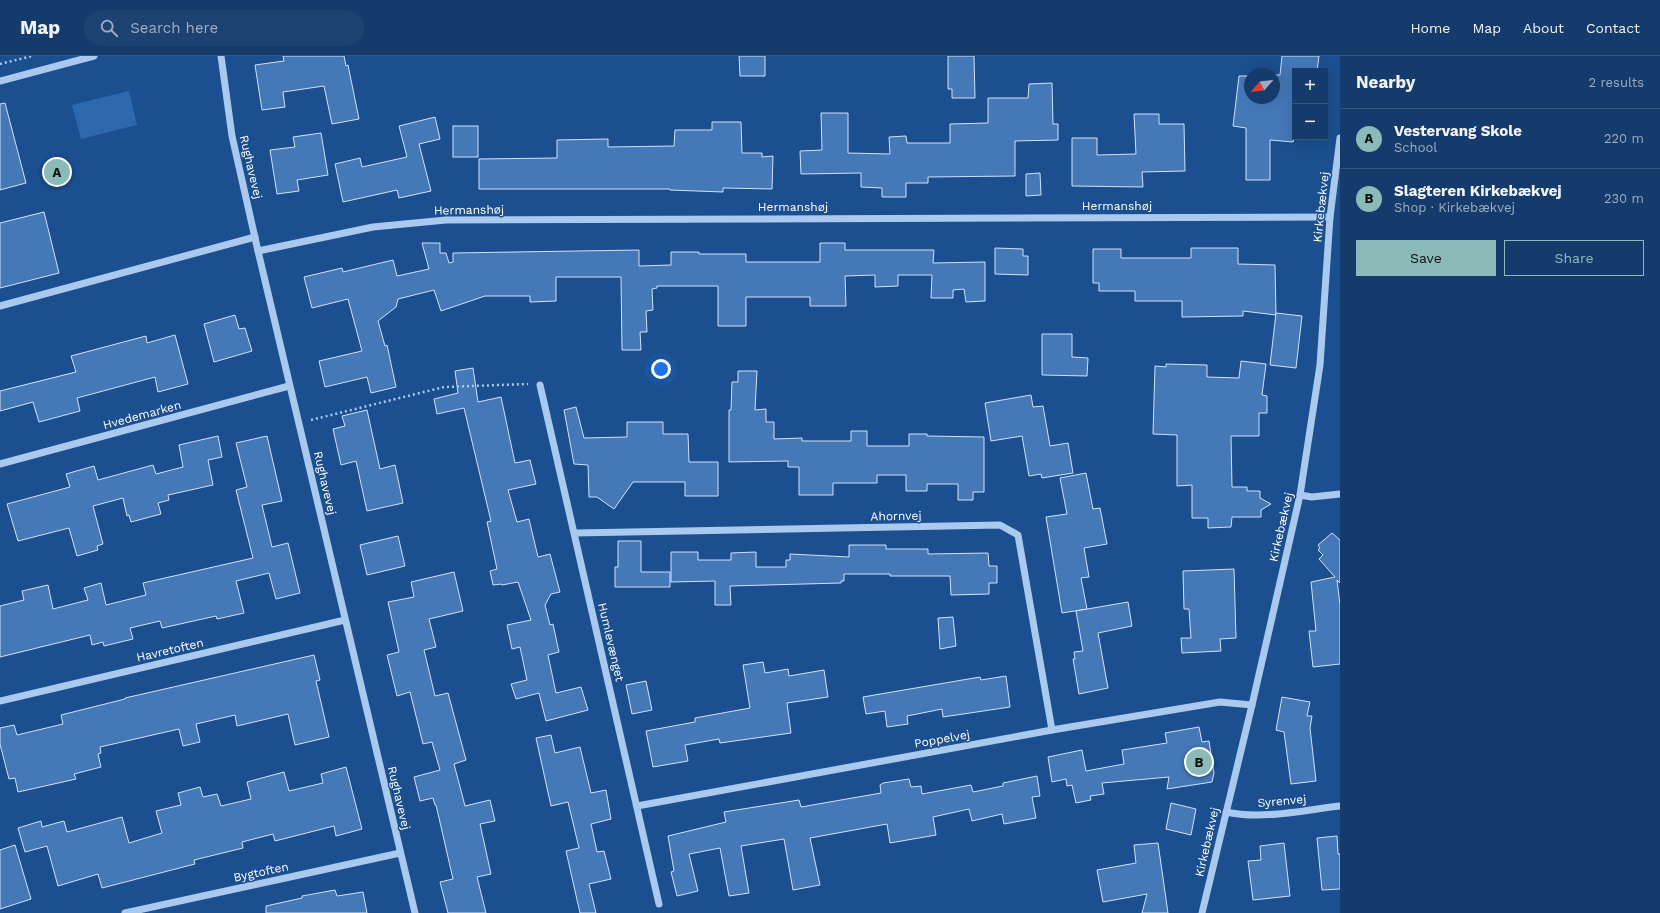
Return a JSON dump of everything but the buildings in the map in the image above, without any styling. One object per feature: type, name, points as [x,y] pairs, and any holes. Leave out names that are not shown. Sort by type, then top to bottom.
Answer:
[{"type":"street","points":[[0,81],[94,56]]},
{"type":"street","name":"Rughavevej","points":[[221,56],[232,136],[258,251],[289,386],[300,422],[345,620],[415,913]]},
{"type":"street","name":"Kirkebækvej","points":[[1202,913],[1252,705],[1300,495],[1320,365],[1330,217],[1340,138]]},
{"type":"street","name":"Hermanshøj","points":[[258,251],[373,227],[446,220],[1330,217]]},
{"type":"street","points":[[0,306],[255,237]]},
{"type":"street","name":"Humlevænget","points":[[540,385],[660,904]]},
{"type":"street","name":"Hvedemarken","points":[[0,464],[289,386]]},
{"type":"street","points":[[1300,495],[1312,497],[1340,494]]},
{"type":"street","name":"Ahornvej","points":[[574,533],[1000,526],[1018,535],[1052,730]]},
{"type":"street","name":"Havretoften","points":[[0,701],[345,620]]},
{"type":"street","name":"Poppelvej","points":[[637,806],[1052,730],[1220,702],[1252,705]]},
{"type":"street","name":"Syrenvej","points":[[1226,812],[1238,815],[1270,814],[1340,806]]},
{"type":"street","name":"Bygtoften","points":[[125,913],[400,853]]},
{"type":"path","points":[[0,64],[32,56]]},
{"type":"path","points":[[300,422],[444,387],[517,384],[540,385]]},
{"type":"shaded area","points":[[129,91],[137,125],[81,139],[72,105]]},
{"type":"place","name":"Vestervang Skole","points":[[57,172]]},
{"type":"place","name":"Slagteren Kirkebækvej","points":[[1199,762]]}]
